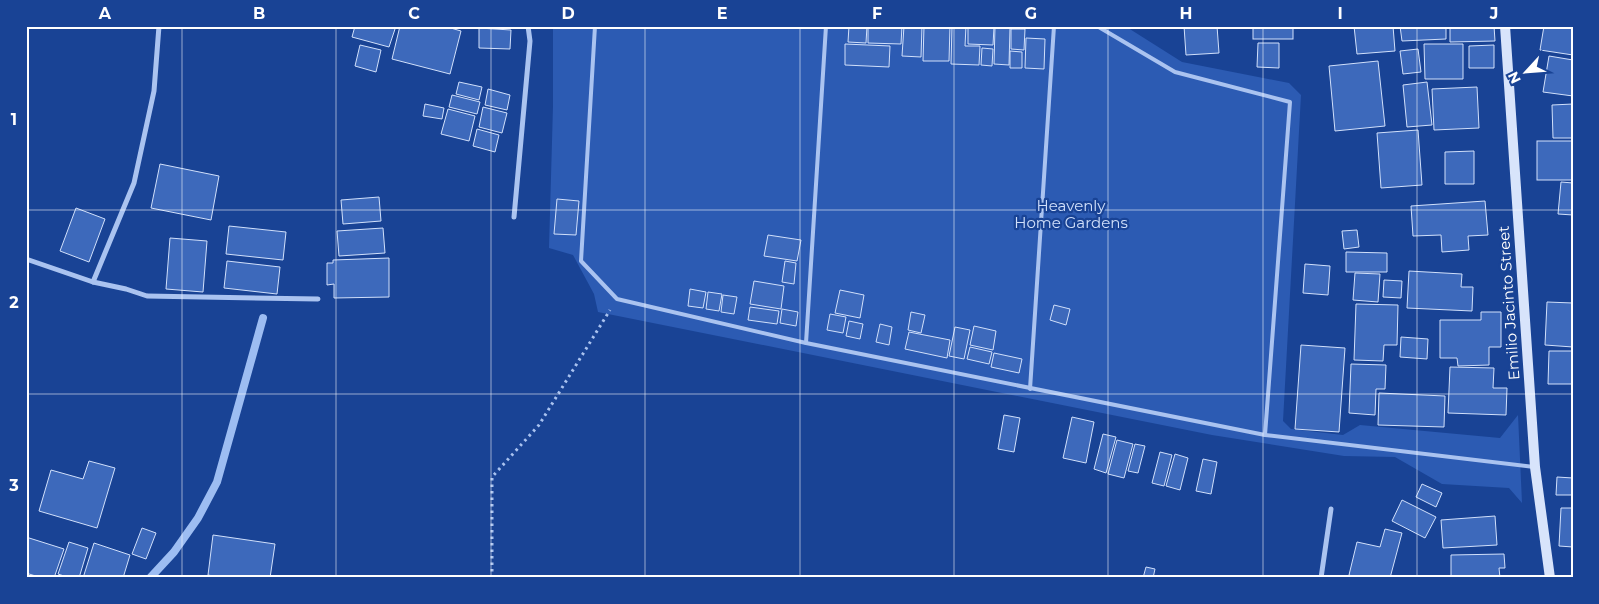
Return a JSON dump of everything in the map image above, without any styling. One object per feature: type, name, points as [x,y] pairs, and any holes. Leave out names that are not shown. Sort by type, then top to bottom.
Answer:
[{"type":"street","points":[[93,282],[134,183],[154,91],[159,26]]},
{"type":"street","points":[[514,217],[530,41],[528,26]]},
{"type":"street","name":"Emilio Jacinto Street","points":[[1505,26],[1535,467],[1550,578]]},
{"type":"street","points":[[26,259],[93,282],[126,289],[147,296],[318,299]]},
{"type":"street","points":[[1321,578],[1331,509]]},
{"type":"lane","points":[[595,26],[581,261],[617,299],[806,343],[1265,435],[1535,467]]},
{"type":"lane","points":[[806,343],[826,26]]},
{"type":"lane","points":[[1030,389],[1054,26]]},
{"type":"lane","points":[[1097,26],[1175,72],[1290,102],[1265,435]]},
{"type":"path","points":[[492,578],[492,477],[539,426],[617,299]]},
{"type":"green space","name":"Heavenly Home Gardens","points":[[553,26],[1125,26],[1182,62],[1289,83],[1301,95],[1283,421],[1291,429],[1343,435],[1360,425],[1500,438],[1518,415],[1522,503],[1509,488],[1442,484],[1395,457],[1344,456],[1212,435],[598,312],[594,294],[573,255],[549,248]]},
{"type":"building","points":[[355,26],[396,26],[389,47],[352,37]]},
{"type":"building","points":[[400,26],[444,26],[461,31],[450,74],[392,59]]},
{"type":"building","points":[[849,26],[867,26],[866,43],[848,42]]},
{"type":"building","points":[[868,26],[902,26],[901,44],[868,43]]},
{"type":"building","points":[[904,26],[922,26],[921,57],[902,56]]},
{"type":"building","points":[[924,26],[950,26],[949,61],[923,61]]},
{"type":"building","points":[[952,26],[966,26],[965,46],[980,46],[979,65],[951,64]]},
{"type":"building","points":[[968,26],[994,27],[993,45],[968,44]]},
{"type":"building","points":[[1184,26],[1217,26],[1219,53],[1186,55]]},
{"type":"building","points":[[1253,26],[1293,26],[1293,39],[1253,39]]},
{"type":"building","points":[[1354,26],[1393,26],[1395,51],[1357,54]]},
{"type":"building","points":[[1400,26],[1446,26],[1446,39],[1402,41]]},
{"type":"building","points":[[1450,26],[1494,26],[1495,41],[1450,42]]},
{"type":"building","points":[[1544,26],[1573,26],[1573,55],[1540,50]]},
{"type":"building","points":[[995,27],[1010,28],[1009,65],[994,64]]},
{"type":"building","points":[[479,28],[511,30],[510,49],[479,48]]},
{"type":"building","points":[[1011,29],[1025,29],[1024,50],[1011,49]]},
{"type":"building","points":[[1026,38],[1045,39],[1044,69],[1025,68]]},
{"type":"building","points":[[1258,43],[1279,43],[1279,68],[1257,67]]},
{"type":"building","points":[[845,44],[890,46],[889,67],[845,65]]},
{"type":"building","points":[[1424,44],[1463,44],[1463,79],[1425,79]]},
{"type":"building","points":[[360,45],[381,50],[376,72],[355,66]]},
{"type":"building","points":[[1494,45],[1494,68],[1469,68],[1469,46]]},
{"type":"building","points":[[982,48],[993,49],[992,66],[981,65]]},
{"type":"building","points":[[1418,49],[1421,72],[1403,74],[1400,51]]},
{"type":"building","points":[[1010,51],[1022,52],[1022,68],[1010,68]]},
{"type":"building","points":[[1549,56],[1573,60],[1573,96],[1543,92]]},
{"type":"building","points":[[1378,61],[1385,126],[1335,131],[1329,66]]},
{"type":"building","points":[[459,82],[482,87],[479,100],[456,94]]},
{"type":"building","points":[[1427,82],[1432,125],[1407,127],[1403,85]]},
{"type":"building","points":[[1477,87],[1479,128],[1434,130],[1432,89]]},
{"type":"building","points":[[488,89],[510,95],[507,110],[485,105]]},
{"type":"building","points":[[452,95],[480,102],[477,114],[449,107]]},
{"type":"building","points":[[425,104],[444,108],[442,119],[423,116]]},
{"type":"building","points":[[1573,104],[1573,138],[1553,138],[1552,105]]},
{"type":"building","points":[[483,107],[507,113],[502,133],[479,127]]},
{"type":"building","points":[[448,109],[475,116],[469,141],[441,134]]},
{"type":"building","points":[[477,129],[499,135],[495,152],[473,146]]},
{"type":"building","points":[[1418,130],[1422,185],[1381,188],[1377,133]]},
{"type":"building","points":[[1537,141],[1573,141],[1573,180],[1537,180]]},
{"type":"building","points":[[1474,151],[1474,184],[1445,184],[1445,152]]},
{"type":"building","points":[[160,164],[219,176],[211,220],[151,208]]},
{"type":"building","points":[[1561,182],[1573,183],[1573,215],[1558,214]]},
{"type":"building","points":[[379,197],[381,221],[343,224],[341,200]]},
{"type":"building","points":[[557,199],[579,201],[576,235],[554,234]]},
{"type":"building","points":[[1485,201],[1488,235],[1468,236],[1469,250],[1442,252],[1441,235],[1413,236],[1411,206]]},
{"type":"building","points":[[76,208],[105,219],[89,262],[60,251]]},
{"type":"building","points":[[229,226],[286,232],[283,260],[226,254]]},
{"type":"building","points":[[383,228],[385,253],[339,256],[337,231]]},
{"type":"building","points":[[1357,230],[1359,247],[1344,249],[1342,231]]},
{"type":"building","points":[[768,235],[801,240],[797,261],[764,256]]},
{"type":"building","points":[[170,238],[207,241],[203,292],[166,289]]},
{"type":"building","points":[[1346,252],[1387,253],[1387,272],[1346,272]]},
{"type":"building","points":[[389,258],[389,297],[334,298],[334,284],[327,285],[327,263],[333,263],[333,260]]},
{"type":"building","points":[[227,261],[280,267],[277,294],[224,288]]},
{"type":"building","points":[[785,261],[796,263],[794,284],[782,282]]},
{"type":"building","points":[[1305,264],[1330,266],[1328,295],[1303,293]]},
{"type":"building","points":[[1409,271],[1462,274],[1461,287],[1473,287],[1472,311],[1407,308]]},
{"type":"building","points":[[1355,273],[1380,274],[1378,302],[1353,300]]},
{"type":"building","points":[[1384,280],[1402,281],[1401,298],[1383,297]]},
{"type":"building","points":[[754,281],[784,286],[781,309],[750,304]]},
{"type":"building","points":[[690,289],[706,292],[703,308],[688,306]]},
{"type":"building","points":[[840,290],[864,295],[860,318],[835,313]]},
{"type":"building","points":[[708,292],[722,294],[719,311],[706,309]]},
{"type":"building","points":[[723,295],[737,297],[734,314],[721,312]]},
{"type":"building","points":[[1547,302],[1573,303],[1573,347],[1545,345]]},
{"type":"building","points":[[1356,304],[1398,305],[1397,345],[1384,345],[1383,361],[1354,360]]},
{"type":"building","points":[[1054,305],[1070,309],[1066,325],[1050,320]]},
{"type":"building","points":[[750,307],[779,311],[777,324],[748,320]]},
{"type":"building","points":[[782,309],[798,312],[796,326],[780,323]]},
{"type":"building","points":[[911,312],[925,315],[921,333],[908,330]]},
{"type":"building","points":[[1481,312],[1501,312],[1501,347],[1489,347],[1489,365],[1458,366],[1457,358],[1440,358],[1440,320],[1481,320]]},
{"type":"building","points":[[830,314],[846,317],[843,333],[827,330]]},
{"type":"building","points":[[849,321],[863,324],[860,339],[846,336]]},
{"type":"building","points":[[880,324],[892,327],[889,345],[876,342]]},
{"type":"building","points":[[974,326],[996,331],[993,350],[970,345]]},
{"type":"building","points":[[955,327],[970,330],[964,359],[949,356]]},
{"type":"building","points":[[909,332],[950,340],[947,358],[905,349]]},
{"type":"building","points":[[1401,337],[1428,339],[1427,359],[1400,357]]},
{"type":"building","points":[[1301,345],[1345,348],[1339,432],[1295,429]]},
{"type":"building","points":[[970,347],[992,352],[989,364],[967,359]]},
{"type":"building","points":[[1549,351],[1573,351],[1573,384],[1548,384]]},
{"type":"building","points":[[994,353],[1022,359],[1019,373],[991,367]]},
{"type":"building","points":[[1351,364],[1386,365],[1385,389],[1376,389],[1375,415],[1349,413]]},
{"type":"building","points":[[1450,367],[1494,368],[1493,388],[1507,388],[1506,415],[1448,413]]},
{"type":"building","points":[[1379,393],[1445,396],[1444,427],[1378,425]]},
{"type":"building","points":[[1004,415],[1020,418],[1014,452],[998,449]]},
{"type":"building","points":[[1072,417],[1094,422],[1086,463],[1063,458]]},
{"type":"building","points":[[1103,434],[1116,437],[1106,473],[1094,469]]},
{"type":"building","points":[[1117,440],[1133,444],[1124,478],[1108,474]]},
{"type":"building","points":[[1135,444],[1145,446],[1138,473],[1128,471]]},
{"type":"building","points":[[1160,452],[1172,455],[1164,486],[1152,483]]},
{"type":"building","points":[[1175,454],[1188,458],[1180,490],[1166,486]]},
{"type":"building","points":[[1203,459],[1217,462],[1211,494],[1196,491]]},
{"type":"building","points":[[89,461],[115,468],[97,528],[39,511],[51,470],[83,479]]},
{"type":"building","points":[[1557,477],[1573,478],[1573,495],[1556,495]]},
{"type":"building","points":[[1422,484],[1442,493],[1436,507],[1416,497]]},
{"type":"building","points":[[1402,500],[1436,517],[1425,538],[1392,521]]},
{"type":"building","points":[[1561,508],[1573,508],[1573,547],[1559,546]]},
{"type":"building","points":[[1495,516],[1497,545],[1443,548],[1441,520]]},
{"type":"building","points":[[142,528],[156,533],[146,559],[132,554]]},
{"type":"building","points":[[1385,529],[1402,533],[1390,578],[1359,578],[1349,575],[1357,542],[1380,547]]},
{"type":"building","points":[[213,535],[275,544],[270,578],[224,578],[208,575]]},
{"type":"building","points":[[26,537],[64,549],[54,578],[42,578],[26,573]]},
{"type":"building","points":[[69,542],[88,548],[79,578],[70,578],[58,574]]},
{"type":"building","points":[[94,543],[130,555],[123,578],[83,578]]},
{"type":"building","points":[[1504,554],[1505,568],[1499,568],[1500,578],[1451,578],[1451,555]]},
{"type":"building","points":[[1146,567],[1155,569],[1153,578],[1143,578]]},
{"type":"waterway","points":[[150,578],[174,552],[198,518],[217,482],[263,318]]}]
